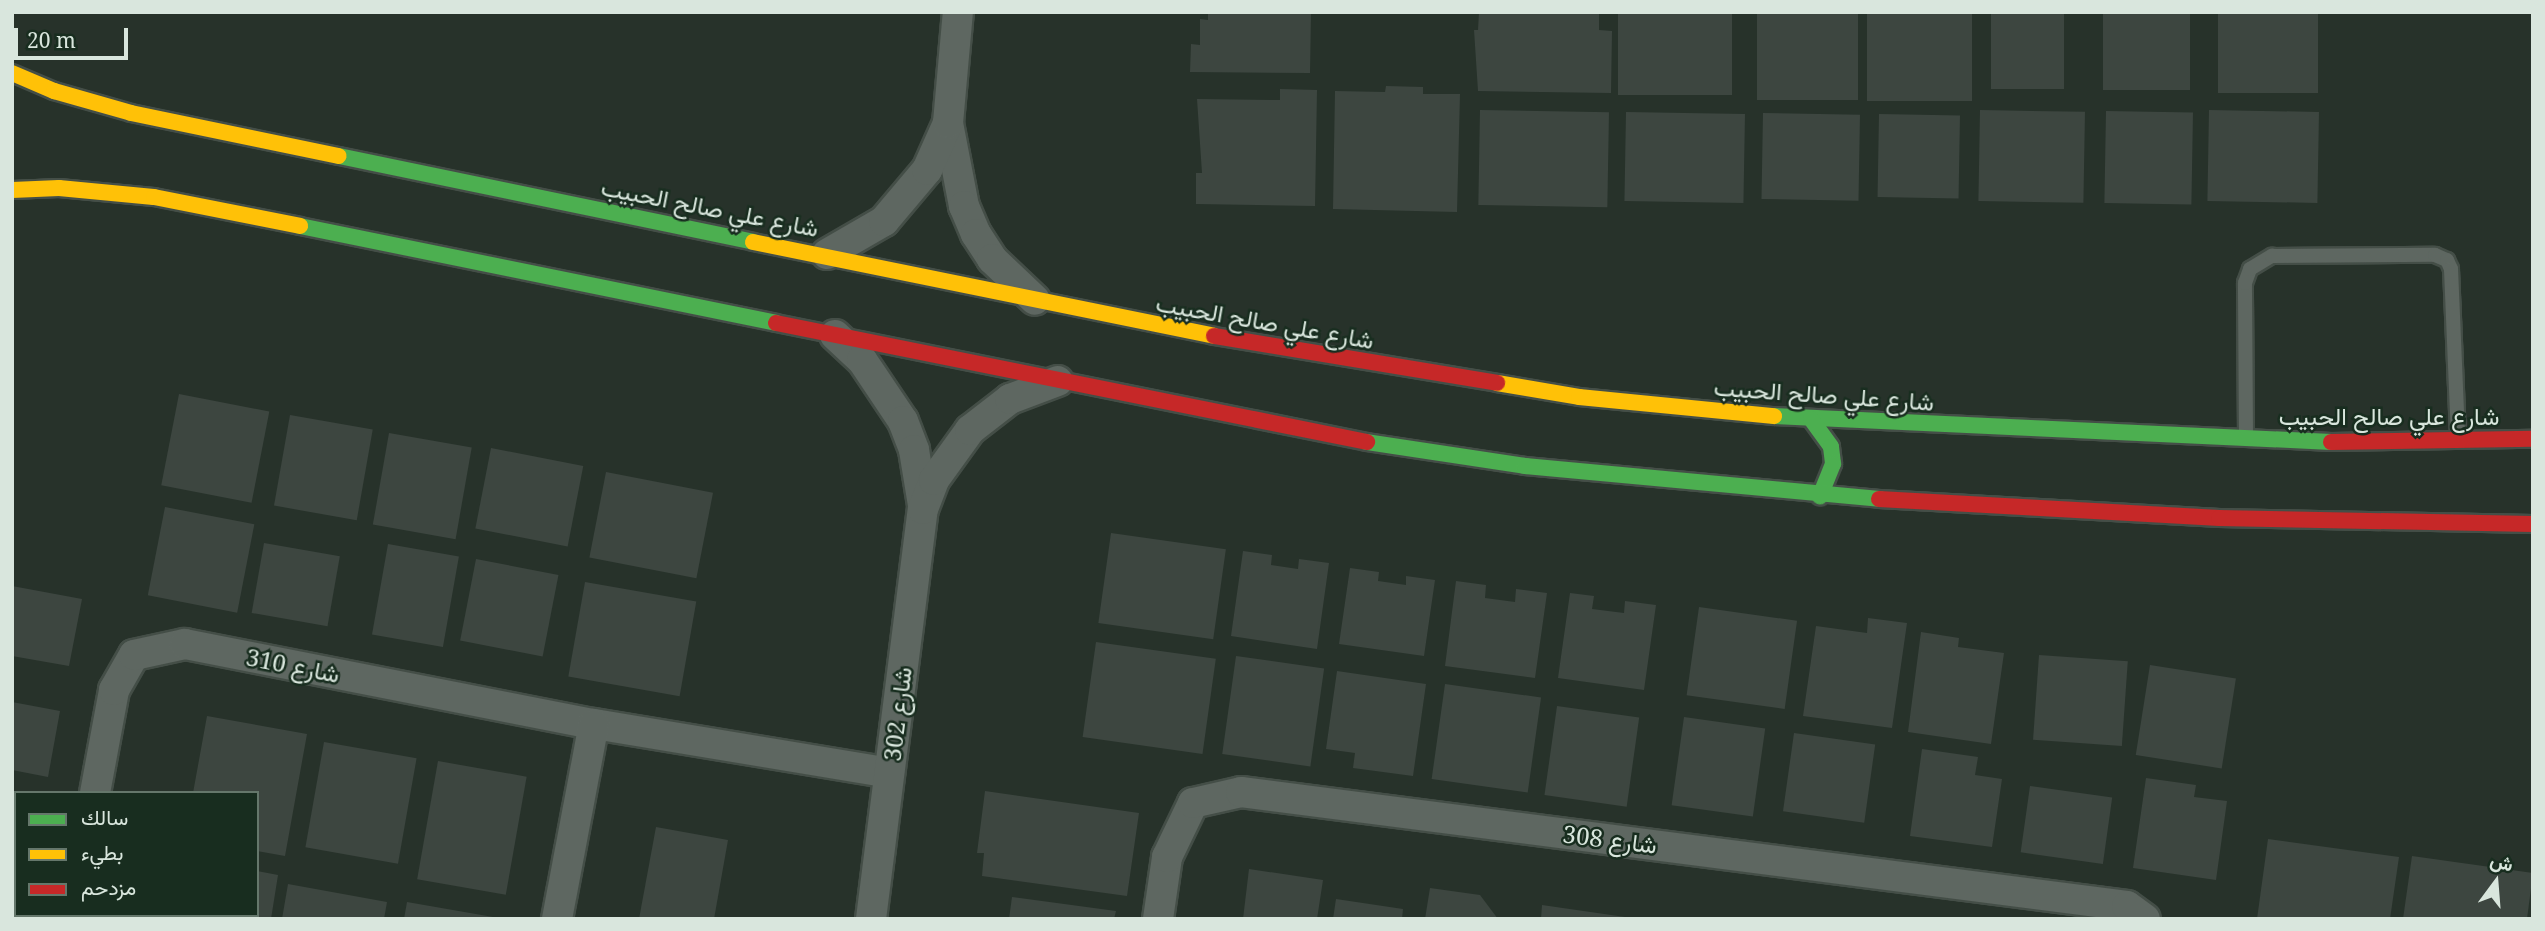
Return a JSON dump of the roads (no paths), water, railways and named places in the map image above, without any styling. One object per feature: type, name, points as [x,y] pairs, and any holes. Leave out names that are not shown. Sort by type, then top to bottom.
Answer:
[{"type":"street","points":[[827,254],[875,228],[908,197],[927,170],[947,122],[958,12]]},
{"type":"street","name":"شارع علي صالح الحبيب","points":[[12,73],[54,91],[131,113],[827,254],[1035,300],[1477,381],[1579,397],[1811,419],[2348,443],[2533,439]]},
{"type":"street","points":[[947,122],[964,206],[976,234],[992,259],[1035,300]]},
{"type":"street","points":[[12,190],[59,188],[154,197],[1058,381],[1470,458],[1820,496],[2219,518],[2533,524]]},
{"type":"street","name":"شارع 302","points":[[835,335],[862,360],[903,421],[914,450],[923,509]]},
{"type":"street","name":"شارع 302","points":[[871,919],[923,509],[934,480],[970,430],[1010,399],[1058,381]]},
{"type":"street","points":[[1811,419],[1831,447],[1833,464],[1820,496]]},
{"type":"street","name":"شارع 310","points":[[96,791],[114,690],[134,655],[185,645],[594,724],[889,773]]},
{"type":"street","points":[[557,919],[594,724]]},
{"type":"street","name":"شارع 308","points":[[1158,919],[1167,857],[1193,803],[1241,792],[2127,906],[2145,919]]},
{"type":"lane","points":[[2246,437],[2245,283],[2250,268],[2272,256],[2435,255],[2447,260],[2451,269],[2458,439]]}]
